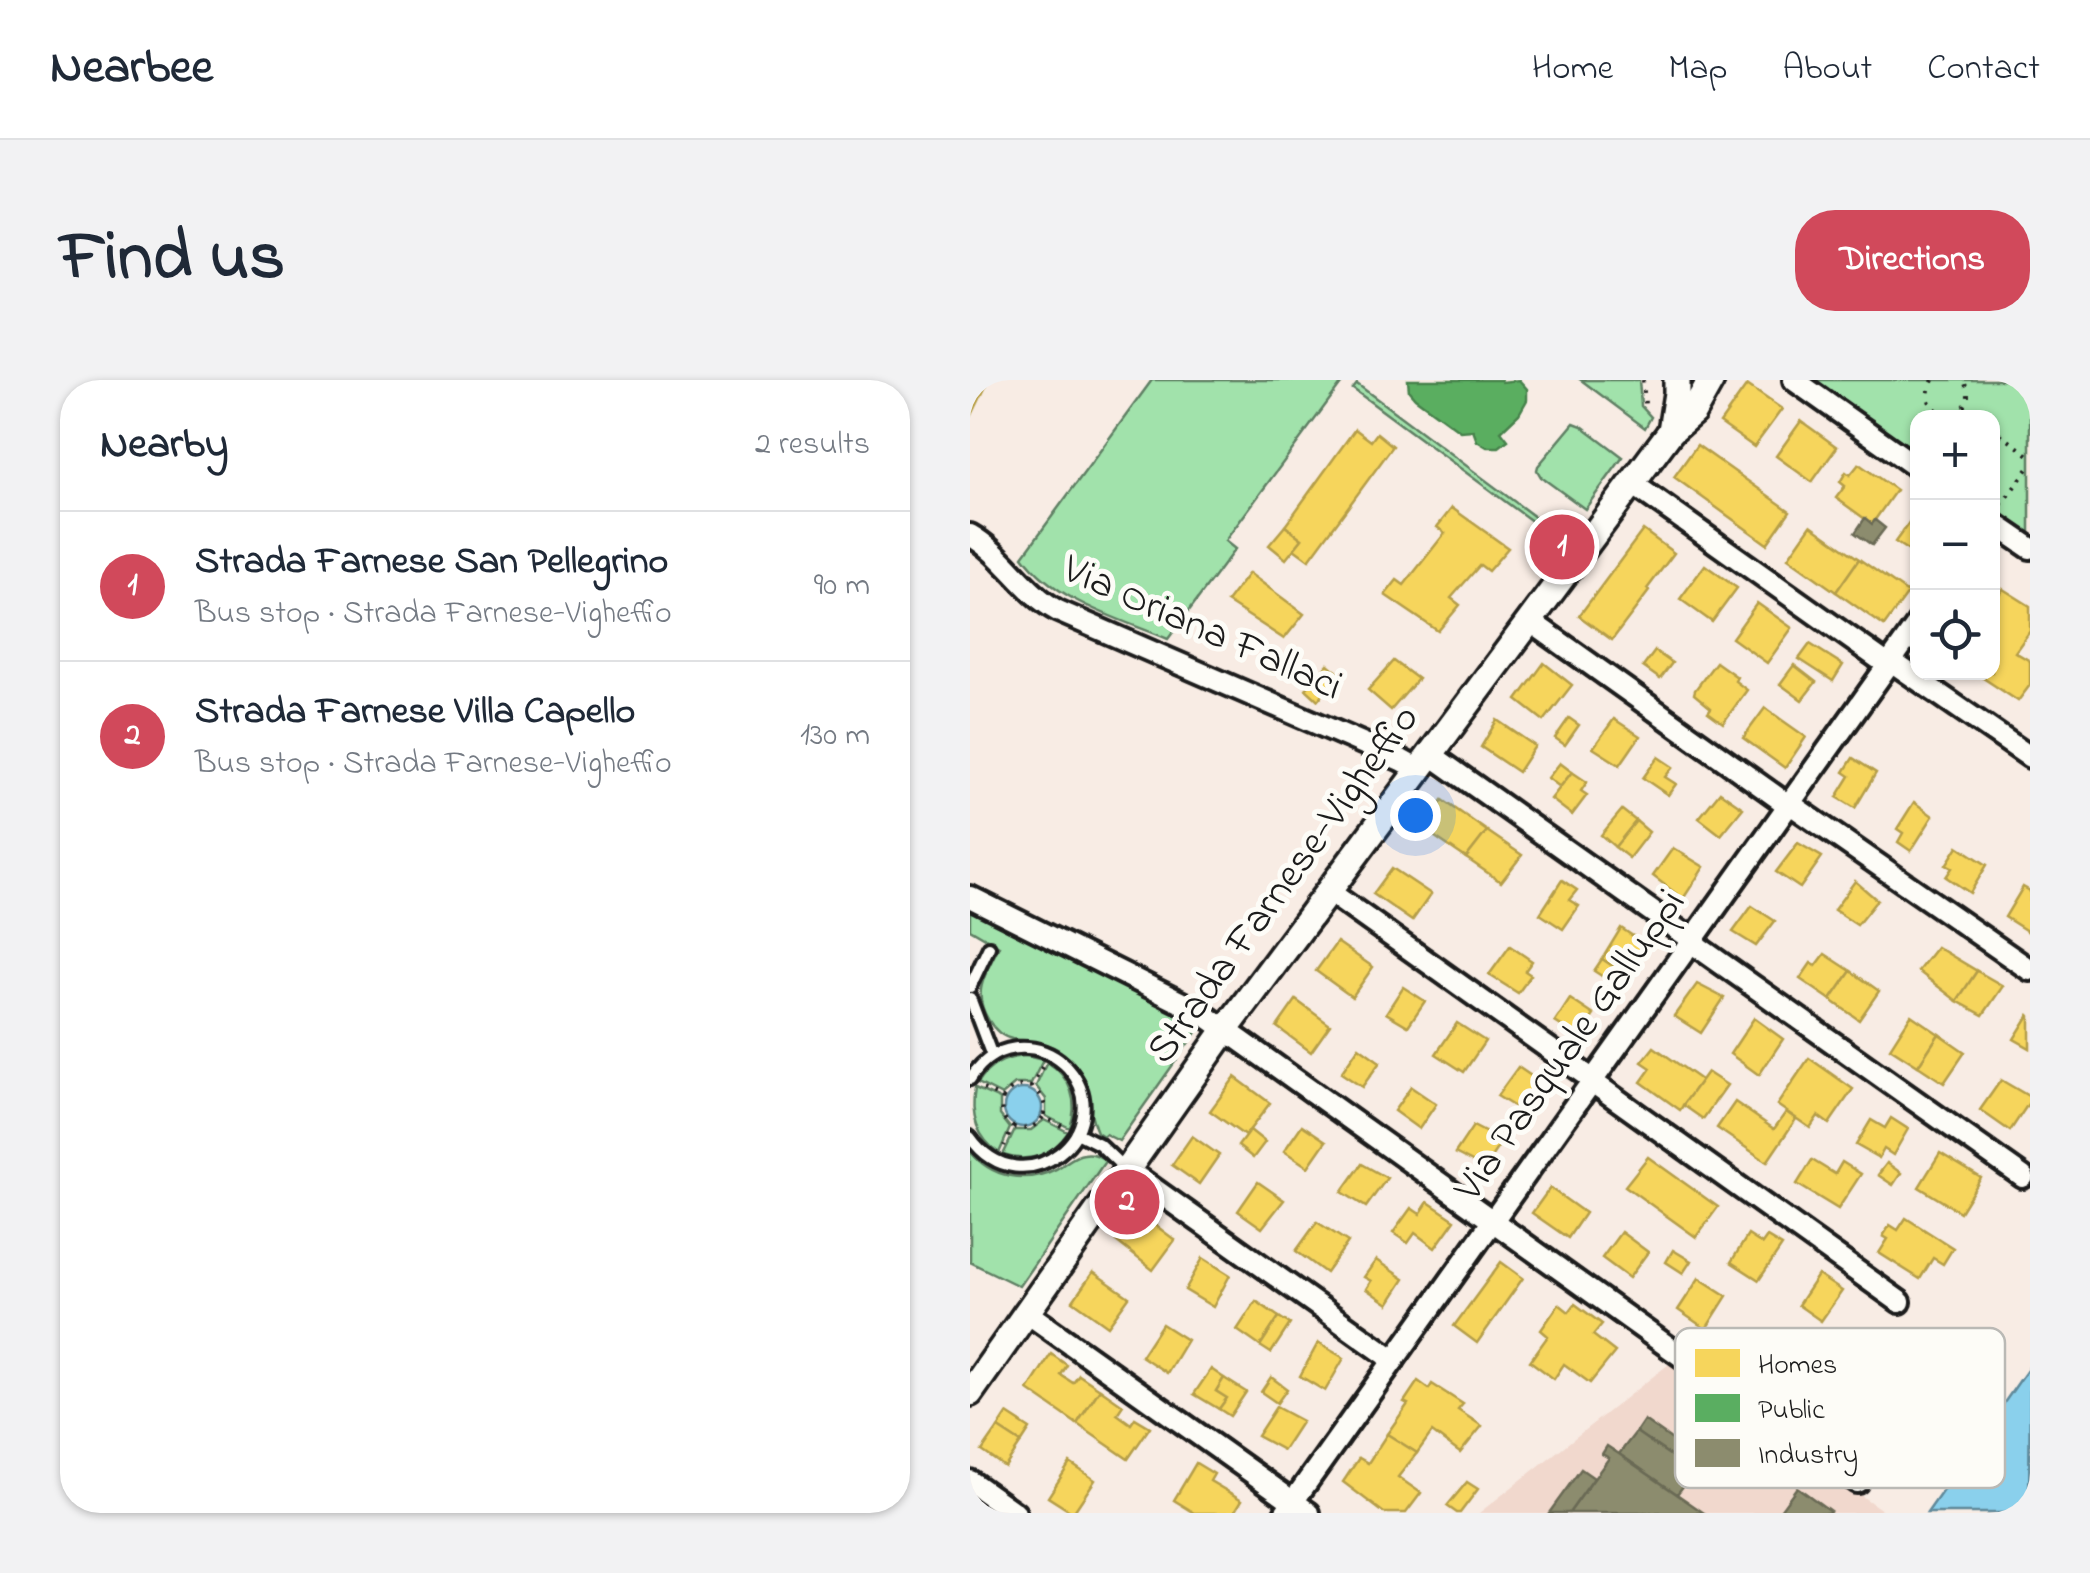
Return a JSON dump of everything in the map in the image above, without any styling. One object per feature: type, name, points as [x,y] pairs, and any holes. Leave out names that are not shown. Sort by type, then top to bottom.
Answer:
[{"type":"street","name":"Strada Farnese-Vigheffio","points":[[1671,431],[1676,380]]},
{"type":"street","name":"Strada Farnese-Vigheffio","points":[[970,1393],[1226,1030],[1671,431],[1693,412],[1710,380]]},
{"type":"street","points":[[1794,380],[1910,462]]},
{"type":"street","points":[[1633,484],[2030,757]]},
{"type":"street","points":[[2000,525],[2030,548]]},
{"type":"street","name":"Via Oriana Fallaci","points":[[970,535],[994,552],[1034,595],[1058,612],[1408,763],[1424,762],[1691,941],[2023,1177]]},
{"type":"street","points":[[1530,622],[2030,970]]},
{"type":"street","name":"Via Pasquale Galluppi","points":[[1296,1509],[1394,1360],[1910,634]]},
{"type":"street","points":[[1328,891],[1900,1302]]},
{"type":"street","points":[[970,898],[1202,1013],[1675,1351]]},
{"type":"street","points":[[1126,1169],[1394,1360]]},
{"type":"street","points":[[1026,1312],[1296,1509]]},
{"type":"street","points":[[970,1481],[1016,1513]]},
{"type":"lane","points":[[970,986],[989,947]]},
{"type":"lane","points":[[970,998],[992,1056]]},
{"type":"lane","points":[[970,1137],[997,1162],[1020,1168],[1043,1164],[1063,1152],[1077,1133],[1083,1110],[1079,1088],[1067,1067],[1037,1049],[1014,1048],[992,1056],[982,1063],[973,1082]]},
{"type":"lane","points":[[1077,1133],[1099,1144],[1126,1169]]},
{"type":"path","points":[[1933,380],[1928,390],[1930,403],[1940,412],[1952,413],[1964,407],[1968,395],[1964,380]]},
{"type":"path","points":[[1964,407],[1968,410]]},
{"type":"path","points":[[2000,434],[2030,456]]},
{"type":"path","points":[[2000,508],[2030,466]]},
{"type":"path","points":[[1032,1088],[1048,1053]]},
{"type":"path","points":[[973,1082],[1003,1098]]},
{"type":"path","points":[[1012,1088],[1032,1088],[1042,1097],[1043,1117],[1033,1127],[1014,1127],[1001,1111],[1003,1098],[1012,1088]]},
{"type":"path","points":[[1043,1117],[1077,1133]]},
{"type":"path","points":[[997,1162],[1014,1127]]},
{"type":"shaded area","points":[[1669,1364],[1675,1368],[1675,1488],[1850,1488],[1882,1510],[1881,1513],[1479,1513]]},
{"type":"green space","points":[[1152,380],[1344,380],[1225,541],[1235,549],[1168,639],[1070,597],[1023,556]]},
{"type":"green space","points":[[1581,380],[1639,380],[1641,406],[1651,417],[1645,428]]},
{"type":"green space","points":[[1804,380],[2030,380],[2030,541],[2000,519],[2000,410],[1910,410],[1910,456]]},
{"type":"green space","points":[[1357,384],[1563,538],[1560,542],[1353,389]]},
{"type":"green space","points":[[1574,423],[1623,457],[1585,509],[1537,470]]},
{"type":"green space","points":[[970,907],[1204,1021],[1119,1141],[1097,1132],[1082,1076],[1064,1053],[1005,1036],[988,1020],[981,989],[999,946],[970,929]]},
{"type":"green space","points":[[1026,1056],[1043,1060],[1031,1084],[1015,1084],[1002,1095],[978,1083],[998,1063]]},
{"type":"green space","points":[[1047,1062],[1071,1090],[1074,1108],[1070,1128],[1046,1116],[1046,1099],[1036,1086]]},
{"type":"green space","points":[[975,1088],[1000,1099],[1000,1115],[1010,1128],[999,1153],[976,1125]]},
{"type":"green space","points":[[1044,1120],[1068,1132],[1055,1147],[1031,1158],[1003,1155],[1015,1130],[1031,1130]]},
{"type":"green space","points":[[970,1151],[998,1173],[1021,1177],[1044,1174],[1080,1155],[1093,1154],[1106,1160],[1019,1286],[970,1262]]},
{"type":"water","points":[[1023,1089],[1037,1094],[1042,1108],[1037,1122],[1023,1127],[1009,1122],[1004,1108],[1009,1094]]},
{"type":"water","points":[[2030,1366],[2029,1513],[1927,1513],[1944,1488],[2005,1488],[2005,1401]]},
{"type":"building: Homes","points":[[970,380],[989,380],[970,419]]},
{"type":"building: Homes","points":[[1747,385],[1782,409],[1754,447],[1720,423]]},
{"type":"building: Homes","points":[[1801,421],[1837,447],[1812,482],[1776,456]]},
{"type":"building: Homes","points":[[1355,429],[1371,441],[1377,433],[1393,446],[1309,560],[1294,549],[1302,539],[1285,526]]},
{"type":"building: Homes","points":[[1697,445],[1790,511],[1767,544],[1674,477]]},
{"type":"building: Homes","points":[[1859,464],[1896,490],[1872,524],[1836,498],[1845,486],[1840,482],[1846,472],[1850,475]]},
{"type":"building: Homes","points":[[1452,508],[1508,548],[1488,571],[1480,565],[1451,598],[1460,605],[1438,631],[1385,595],[1397,580],[1404,585],[1445,533],[1437,527]]},
{"type":"building: Homes","points":[[1910,521],[1910,552],[1895,542]]},
{"type":"building: Homes","points":[[1811,525],[1859,559],[1836,592],[1788,558]]},
{"type":"building: Homes","points":[[1285,526],[1302,539],[1286,559],[1269,545]]},
{"type":"building: Homes","points":[[1643,530],[1674,553],[1612,640],[1579,616]]},
{"type":"building: Homes","points":[[1859,559],[1908,593],[1884,626],[1836,592]]},
{"type":"building: Homes","points":[[1705,565],[1737,588],[1712,622],[1680,599]]},
{"type":"building: Homes","points":[[1249,573],[1304,614],[1284,639],[1227,602]]},
{"type":"building: Homes","points":[[2003,589],[2030,606],[2030,631],[2015,652],[2030,661],[2030,685],[2018,701],[1986,680],[2000,680]]},
{"type":"building: Homes","points":[[1757,603],[1792,628],[1767,663],[1732,638]]},
{"type":"building: Homes","points":[[1810,644],[1843,665],[1833,681],[1799,659]]},
{"type":"building: Homes","points":[[1655,651],[1672,663],[1660,679],[1643,667]]},
{"type":"building: Homes","points":[[1394,661],[1418,679],[1391,710],[1368,690]]},
{"type":"building: Homes","points":[[1716,662],[1747,690],[1723,723],[1694,694]]},
{"type":"building: Homes","points":[[1544,663],[1572,685],[1544,721],[1517,700]]},
{"type":"building: Homes","points":[[1328,664],[1340,674],[1318,700],[1306,689]]},
{"type":"building: Homes","points":[[1794,665],[1816,682],[1802,700],[1780,684]]},
{"type":"building: Homes","points":[[1765,708],[1806,737],[1785,768],[1743,738]]},
{"type":"building: Homes","points":[[1569,718],[1579,725],[1565,745],[1555,738]]},
{"type":"building: Homes","points":[[1614,719],[1640,736],[1620,765],[1593,748]]},
{"type":"building: Homes","points":[[1497,720],[1535,746],[1518,772],[1481,747]]},
{"type":"building: Homes","points":[[1658,757],[1673,767],[1665,777],[1676,784],[1668,795],[1643,778]]},
{"type":"building: Homes","points":[[1853,758],[1876,773],[1855,808],[1837,797],[1850,776],[1844,772]]},
{"type":"building: Homes","points":[[1560,763],[1572,772],[1560,787],[1548,778]]},
{"type":"building: Homes","points":[[1572,772],[1587,782],[1581,791],[1587,795],[1572,815],[1551,799]]},
{"type":"building: Homes","points":[[1720,792],[1743,808],[1721,835],[1699,818]]},
{"type":"building: Homes","points":[[1443,800],[1487,831],[1466,858],[1422,828]]},
{"type":"building: Homes","points":[[1914,802],[1933,816],[1911,851],[1898,842],[1903,833],[1897,829]]},
{"type":"building: Homes","points":[[1622,810],[1636,821],[1615,847],[1601,835]]},
{"type":"building: Homes","points":[[1636,821],[1649,832],[1629,858],[1615,847]]},
{"type":"building: Homes","points":[[1487,831],[1522,855],[1501,882],[1466,858]]},
{"type":"building: Homes","points":[[1798,843],[1822,857],[1800,888],[1776,872]]},
{"type":"building: Homes","points":[[1958,846],[1987,865],[1970,893],[1946,877],[1952,868],[1946,865]]},
{"type":"building: Homes","points":[[1673,848],[1704,867],[1683,899],[1653,876]]},
{"type":"building: Homes","points":[[1392,868],[1431,894],[1412,921],[1373,894]]},
{"type":"building: Homes","points":[[1562,880],[1577,890],[1569,900],[1579,906],[1563,929],[1540,914]]},
{"type":"building: Homes","points":[[1855,881],[1877,900],[1857,925],[1834,910]]},
{"type":"building: Homes","points":[[2023,887],[2030,891],[2030,933],[2005,917]]},
{"type":"building: Homes","points":[[1752,906],[1775,921],[1756,946],[1733,932]]},
{"type":"building: Homes","points":[[1621,928],[1649,947],[1631,978],[1602,959]]},
{"type":"building: Homes","points":[[1337,942],[1373,967],[1352,997],[1316,971]]},
{"type":"building: Homes","points":[[1510,946],[1532,961],[1525,971],[1531,975],[1518,993],[1489,975]]},
{"type":"building: Homes","points":[[1937,947],[1977,971],[1957,1001],[1918,971]]},
{"type":"building: Homes","points":[[1825,954],[1851,971],[1831,1000],[1800,979],[1811,963],[1816,966]]},
{"type":"building: Homes","points":[[1602,959],[1631,978],[1622,989],[1594,971]]},
{"type":"building: Homes","points":[[1851,971],[1879,991],[1859,1020],[1831,1000]]},
{"type":"building: Homes","points":[[1977,971],[2003,986],[1983,1015],[1957,1001]]},
{"type":"building: Homes","points":[[1697,984],[1724,998],[1701,1033],[1674,1016]]},
{"type":"building: Homes","points":[[1403,987],[1425,1001],[1408,1026],[1386,1013]]},
{"type":"building: Homes","points":[[1570,999],[1594,1015],[1579,1037],[1555,1022]]},
{"type":"building: Homes","points":[[1296,1000],[1330,1025],[1311,1052],[1277,1027]]},
{"type":"building: Homes","points":[[1911,1015],[1939,1034],[1918,1066],[1890,1048]]},
{"type":"building: Homes","points":[[2030,1016],[2030,1048],[2014,1039]]},
{"type":"building: Homes","points":[[1754,1018],[1783,1039],[1759,1075],[1730,1054]]},
{"type":"building: Homes","points":[[1457,1023],[1485,1041],[1464,1072],[1436,1054]]},
{"type":"building: Homes","points":[[1939,1034],[1965,1052],[1944,1083],[1918,1066]]},
{"type":"building: Homes","points":[[1359,1047],[1380,1062],[1362,1087],[1341,1073]]},
{"type":"building: Homes","points":[[1654,1047],[1701,1080],[1680,1110],[1641,1082],[1651,1068],[1642,1062]]},
{"type":"building: Homes","points":[[1809,1058],[1853,1089],[1829,1124],[1818,1116],[1810,1128],[1777,1105]]},
{"type":"building: Homes","points":[[1518,1067],[1543,1084],[1523,1112],[1497,1096]]},
{"type":"building: Homes","points":[[1707,1072],[1727,1085],[1703,1119],[1683,1105]]},
{"type":"building: Homes","points":[[1235,1077],[1270,1103],[1245,1136],[1210,1111]]},
{"type":"building: Homes","points":[[2001,1080],[2030,1097],[2010,1131],[1980,1110]]},
{"type":"building: Homes","points":[[1411,1087],[1436,1104],[1419,1129],[1394,1111]]},
{"type":"building: Homes","points":[[1735,1102],[1774,1129],[1786,1112],[1796,1119],[1767,1162],[1717,1128]]},
{"type":"building: Homes","points":[[1891,1118],[1908,1129],[1893,1155],[1884,1149],[1879,1158],[1856,1145],[1871,1120],[1885,1128]]},
{"type":"building: Homes","points":[[1302,1125],[1326,1141],[1308,1167],[1284,1151]]},
{"type":"building: Homes","points":[[1473,1126],[1502,1141],[1484,1168],[1455,1153]]},
{"type":"building: Homes","points":[[1250,1130],[1265,1142],[1253,1158],[1238,1146]]},
{"type":"building: Homes","points":[[1192,1136],[1219,1155],[1199,1184],[1172,1165]]},
{"type":"building: Homes","points":[[1940,1153],[1981,1178],[1960,1212],[1919,1187]]},
{"type":"building: Homes","points":[[1648,1157],[1718,1207],[1696,1237],[1625,1186]]},
{"type":"building: Homes","points":[[1812,1160],[1835,1174],[1842,1162],[1861,1174],[1838,1209],[1797,1184]]},
{"type":"building: Homes","points":[[1887,1163],[1901,1173],[1893,1185],[1878,1175]]},
{"type":"building: Homes","points":[[1362,1164],[1387,1178],[1366,1207],[1342,1192]]},
{"type":"building: Homes","points":[[1258,1182],[1284,1200],[1262,1228],[1238,1211]]},
{"type":"building: Homes","points":[[1550,1188],[1585,1213],[1568,1238],[1532,1213]]},
{"type":"building: Homes","points":[[1428,1202],[1455,1220],[1435,1248],[1415,1233],[1408,1243],[1393,1233],[1411,1208],[1420,1214]]},
{"type":"building: Homes","points":[[1143,1216],[1175,1240],[1153,1270],[1116,1241],[1130,1222],[1135,1226]]},
{"type":"building: Homes","points":[[1906,1218],[1953,1248],[1943,1264],[1933,1258],[1920,1279],[1879,1253],[1888,1239],[1883,1236],[1890,1225],[1898,1230]]},
{"type":"building: Homes","points":[[1317,1222],[1348,1242],[1326,1273],[1296,1251]]},
{"type":"building: Homes","points":[[1621,1232],[1648,1252],[1629,1278],[1602,1258]]},
{"type":"building: Homes","points":[[1748,1235],[1762,1244],[1767,1237],[1782,1246],[1759,1280],[1731,1262]]},
{"type":"building: Homes","points":[[1673,1250],[1691,1261],[1683,1273],[1666,1262]]},
{"type":"building: Homes","points":[[1203,1258],[1230,1275],[1213,1307],[1185,1290]]},
{"type":"building: Homes","points":[[1376,1260],[1404,1279],[1388,1304],[1366,1289],[1371,1281],[1364,1277]]},
{"type":"building: Homes","points":[[1501,1262],[1523,1278],[1477,1343],[1454,1326]]},
{"type":"building: Homes","points":[[1093,1272],[1129,1297],[1108,1326],[1073,1301]]},
{"type":"building: Homes","points":[[1818,1275],[1842,1291],[1821,1321],[1798,1305]]},
{"type":"building: Homes","points":[[1699,1278],[1727,1296],[1707,1328],[1678,1310]]},
{"type":"building: Homes","points":[[1256,1301],[1279,1317],[1260,1346],[1237,1330]]},
{"type":"building: Homes","points":[[1559,1304],[1569,1312],[1575,1304],[1602,1324],[1593,1335],[1615,1352],[1590,1383],[1564,1364],[1554,1379],[1530,1361],[1548,1336],[1541,1330]]},
{"type":"building: Homes","points":[[1279,1317],[1290,1324],[1271,1353],[1260,1346]]},
{"type":"building: Homes","points":[[1162,1324],[1187,1340],[1167,1373],[1141,1356]]},
{"type":"building: Homes","points":[[1318,1343],[1344,1358],[1325,1391],[1300,1376]]},
{"type":"building: Homes","points":[[1051,1354],[1067,1365],[1061,1375],[1073,1383],[1079,1375],[1100,1389],[1077,1424],[1028,1390]]},
{"type":"building: Homes","points":[[1211,1369],[1224,1378],[1216,1391],[1227,1398],[1219,1409],[1194,1394]]},
{"type":"building: Homes","points":[[1271,1377],[1287,1389],[1277,1403],[1261,1392]]},
{"type":"building: Homes","points":[[1224,1378],[1246,1392],[1230,1416],[1219,1409],[1227,1398],[1216,1391]]},
{"type":"building: Homes","points":[[1418,1381],[1429,1389],[1432,1384],[1463,1404],[1458,1410],[1482,1426],[1460,1453],[1432,1432],[1417,1453],[1387,1434]]},
{"type":"building: Homes","points":[[1100,1389],[1123,1405],[1117,1414],[1131,1424],[1135,1418],[1150,1427],[1128,1459],[1077,1424]]},
{"type":"building: Homes","points":[[1276,1407],[1302,1421],[1283,1450],[1257,1436]]},
{"type":"building: Homes","points":[[1007,1414],[1030,1429],[1021,1443],[998,1428]]},
{"type":"building: Homes","points":[[998,1428],[1021,1443],[1005,1467],[982,1451]]},
{"type":"building: Homes","points":[[1387,1434],[1417,1453],[1398,1477],[1421,1493],[1406,1513],[1384,1513],[1343,1482],[1359,1458],[1368,1463]]},
{"type":"building: Homes","points":[[1070,1463],[1095,1480],[1073,1513],[1048,1497]]},
{"type":"building: Homes","points":[[1196,1463],[1214,1474],[1210,1481],[1242,1500],[1234,1513],[1195,1513],[1174,1500]]},
{"type":"building: Homes","points":[[1467,1482],[1478,1489],[1457,1513],[1447,1506]]},
{"type":"building: Public","points":[[1408,380],[1519,380],[1527,389],[1527,400],[1501,431],[1508,440],[1499,447],[1487,447],[1477,441],[1473,430],[1460,431],[1415,398],[1409,391]]},
{"type":"building: Industry","points":[[1865,518],[1885,528],[1872,545],[1855,533]]},
{"type":"building: Industry","points":[[1644,1420],[1675,1442],[1675,1459],[1636,1432]]},
{"type":"building: Industry","points":[[1636,1432],[1675,1459],[1675,1488],[1682,1488],[1677,1494],[1619,1454]]},
{"type":"building: Industry","points":[[1607,1446],[1704,1513],[1569,1513],[1609,1458],[1602,1454]]},
{"type":"building: Industry","points":[[1581,1469],[1594,1478],[1569,1513],[1549,1513]]},
{"type":"building: Industry","points":[[1796,1488],[1830,1511],[1828,1513],[1778,1513]]},
{"type":"place","name":"Strada Farnese San Pellegrino","points":[[1562,547]]},
{"type":"place","name":"Strada Farnese Villa Capello","points":[[1127,1202]]}]
